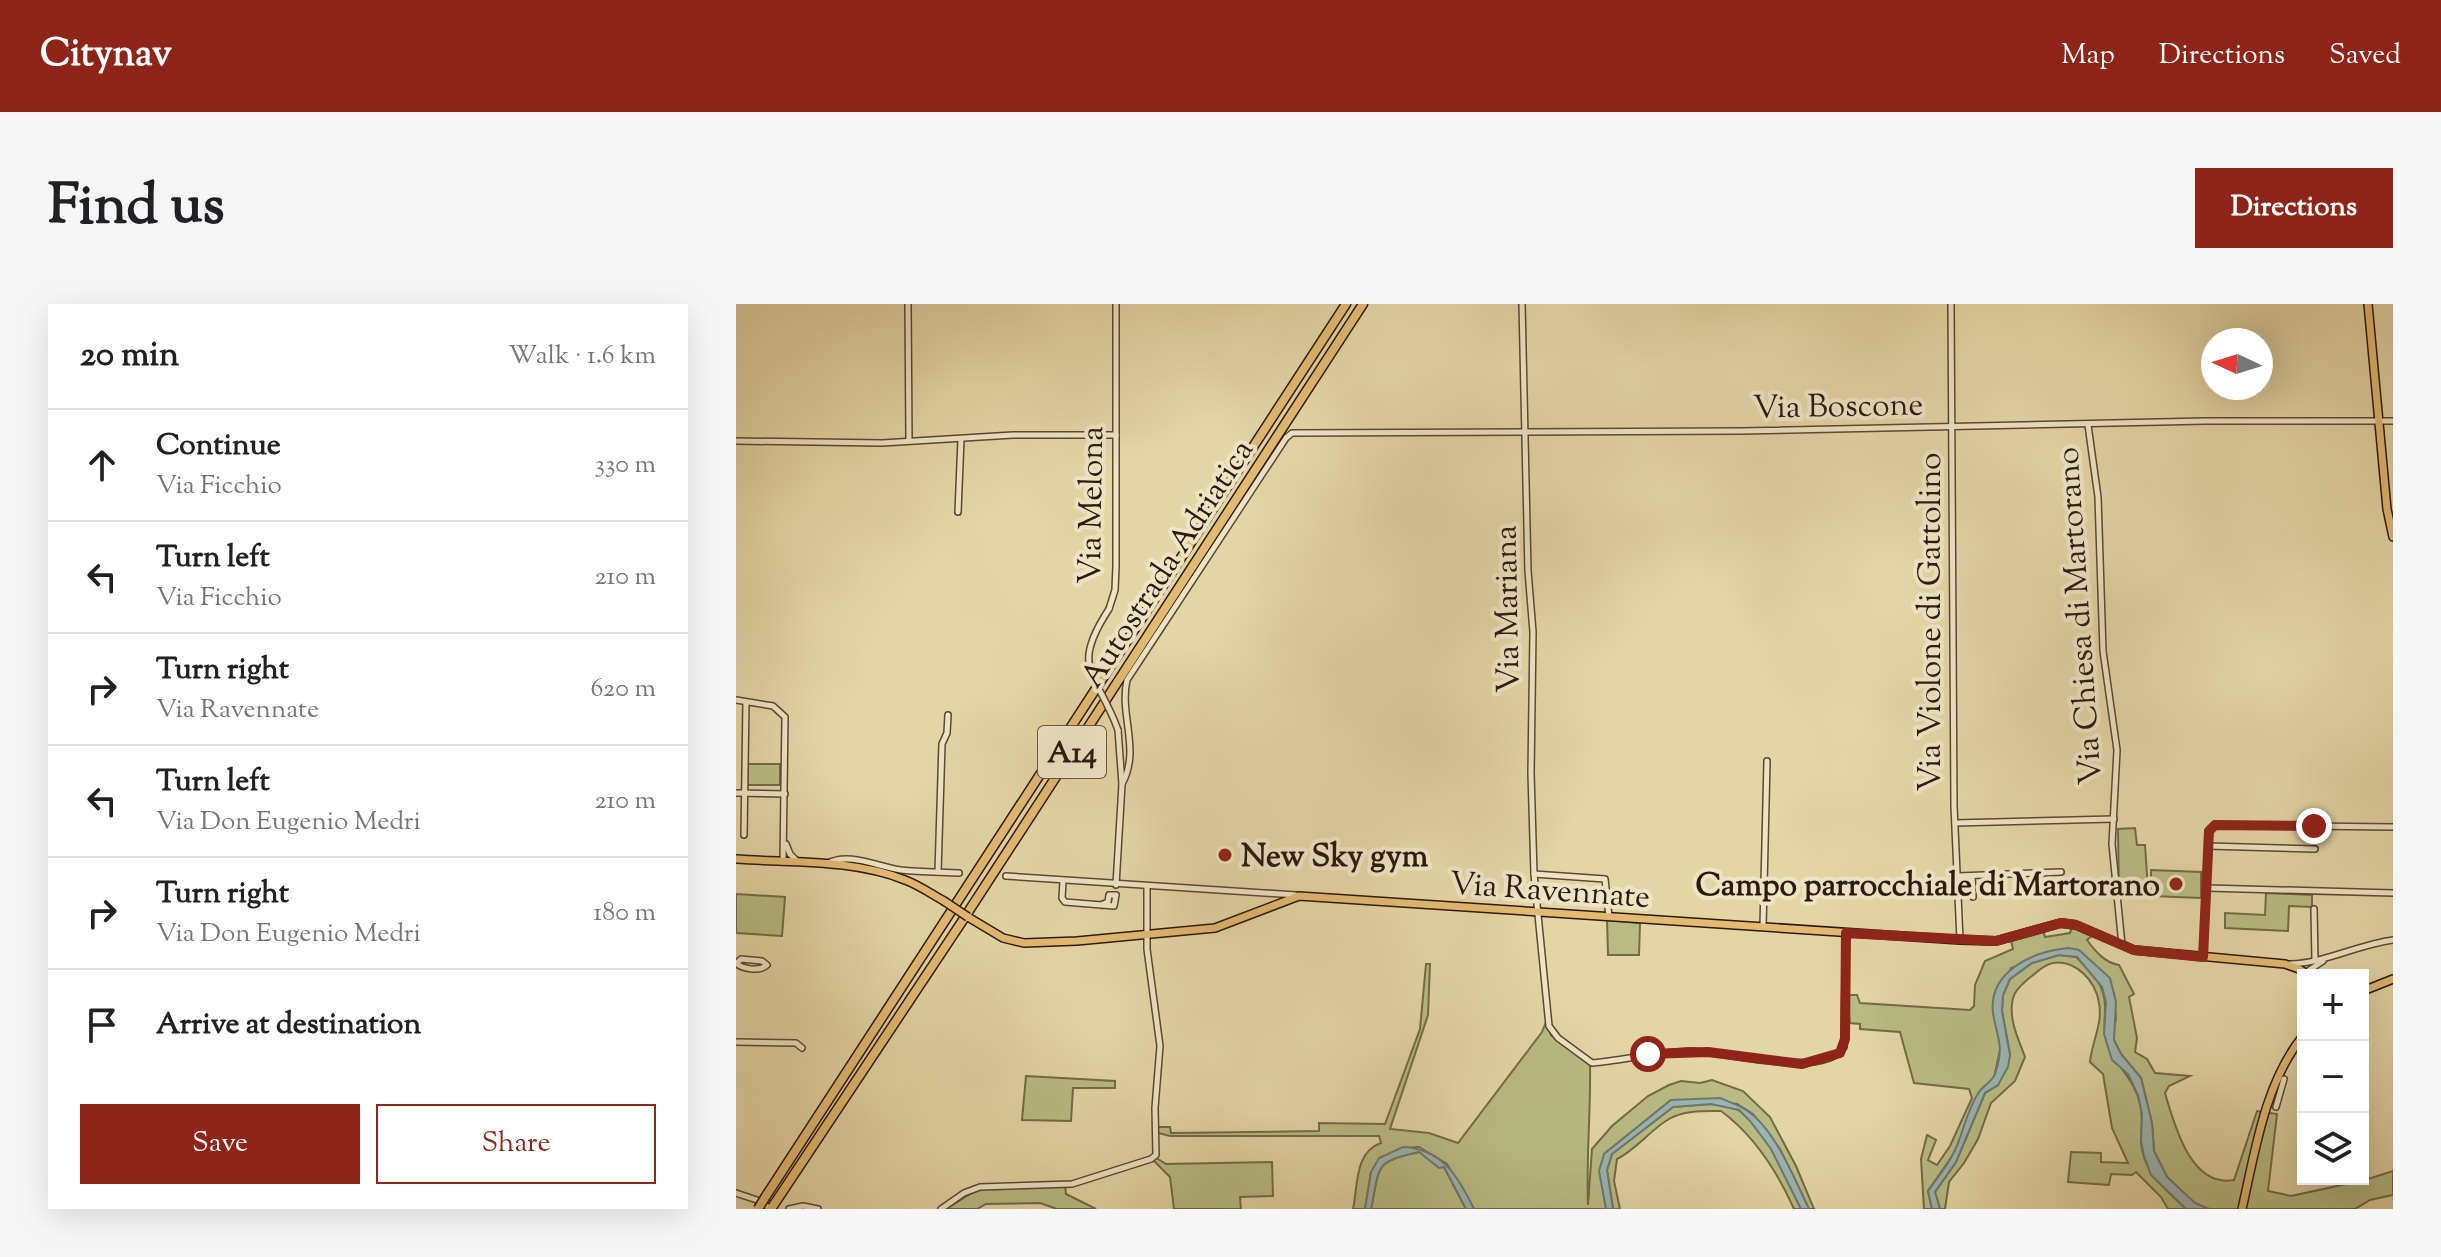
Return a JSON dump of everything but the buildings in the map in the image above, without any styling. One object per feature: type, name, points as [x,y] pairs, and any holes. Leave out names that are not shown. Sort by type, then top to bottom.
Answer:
[{"type":"highway","name":"Autostrada Adriatica","points":[[758,1209],[1346,304]]},
{"type":"highway","name":"Autostrada Adriatica","points":[[771,1209],[1363,304]]},
{"type":"main road","points":[[2368,304],[2387,509],[2393,537]]},
{"type":"main road","points":[[736,859],[826,865]]},
{"type":"main road","name":"Via Ravennate","points":[[826,865],[869,870],[902,879],[1003,938],[1024,943],[1215,928],[1299,896],[1960,940],[1996,941],[2061,923],[2076,925],[2122,946],[2152,953],[2285,964],[2301,969]]},
{"type":"main road","name":"Via Ravennate","points":[[2269,963],[2298,969]]},
{"type":"main road","points":[[2369,989],[2393,979]]},
{"type":"main road","points":[[2242,1209],[2270,1097],[2280,1085],[2301,1041]]},
{"type":"street","points":[[908,304],[909,441]]},
{"type":"street","name":"Via Melona","points":[[1116,304],[1115,590],[1109,609],[1093,633],[1088,657],[1090,671],[1118,730],[1122,784],[1116,885]]},
{"type":"street","name":"Via Mariana","points":[[1522,304],[1528,571],[1533,632],[1531,773],[1534,874],[1549,1026],[1558,1038],[1592,1063],[1691,1051],[1802,1064],[1840,1053],[1845,1039],[1846,933]]},
{"type":"street","name":"Via Violone di Gattolino","points":[[1951,304],[1955,823],[1960,940]]},
{"type":"street","name":"Via Boscone","points":[[1122,784],[1128,774],[1131,742],[1124,703],[1127,680],[1286,438],[1300,432],[1771,431],[2206,421],[2393,421]]},
{"type":"street","name":"Via Chiesa di Martorano","points":[[2088,425],[2098,497],[2103,651],[2117,750],[2112,844],[2122,946]]},
{"type":"street","points":[[736,441],[909,441],[1013,435],[1116,435]]},
{"type":"street","points":[[958,512],[961,439]]},
{"type":"street","points":[[736,700],[773,706],[785,717],[783,862]]},
{"type":"street","points":[[744,835],[746,702]]},
{"type":"street","points":[[938,872],[942,744],[947,733],[948,715]]},
{"type":"street","points":[[1763,927],[1767,761]]},
{"type":"street","points":[[736,793],[785,794]]},
{"type":"street","points":[[1955,823],[2114,819]]},
{"type":"street","points":[[2203,957],[2209,831],[2215,825],[2393,827]]},
{"type":"street","points":[[785,839],[790,854],[799,863]]},
{"type":"street","points":[[2208,846],[2315,849]]},
{"type":"street","points":[[771,861],[782,853]]},
{"type":"street","points":[[783,862],[790,854]]},
{"type":"street","points":[[826,865],[834,859],[873,862],[898,870],[959,873]]},
{"type":"street","points":[[1958,876],[2061,872]]},
{"type":"street","points":[[1534,874],[1605,879],[1609,917]]},
{"type":"street","name":"Via Ravennate","points":[[1006,876],[1299,896]]},
{"type":"street","points":[[1972,876],[1973,897]]},
{"type":"street","points":[[1063,881],[1062,898],[1065,902],[1101,905]]},
{"type":"street","points":[[943,1208],[964,1193],[980,1187],[1072,1184],[1156,1155],[1155,1108],[1160,1046],[1146,935],[1147,886]]},
{"type":"street","points":[[2207,888],[2393,893]]},
{"type":"street","points":[[1264,893],[1274,904]]},
{"type":"street","points":[[2307,969],[2314,909]]},
{"type":"street","points":[[2310,969],[2343,950],[2393,940]]},
{"type":"street","points":[[741,959],[762,961],[767,965],[762,969],[741,967],[736,963],[741,959]]},
{"type":"street","points":[[736,1042],[796,1043],[802,1048]]},
{"type":"street","points":[[2276,1107],[2280,1085]]},
{"type":"street","points":[[736,1193],[771,1209]]},
{"type":"street","points":[[789,1209],[803,1206],[818,1209]]},
{"type":"green space","points":[[746,764],[780,764],[780,785],[746,785]]},
{"type":"green space","points":[[2135,828],[2137,845],[2145,845],[2148,889],[2119,890],[2118,829]]},
{"type":"green space","name":"Campo parrocchiale di Martorano","points":[[2151,870],[2201,872],[2201,898],[2151,896]]},
{"type":"green space","points":[[2266,893],[2312,895],[2312,907],[2289,906],[2288,931],[2225,928],[2225,913],[2265,915]]},
{"type":"green space","points":[[736,894],[785,897],[782,936],[736,933]]},
{"type":"green space","points":[[1607,920],[1640,923],[1639,955],[1608,955]]},
{"type":"green space","points":[[2072,927],[2092,936],[2087,940],[2097,952],[2109,962],[2119,965],[2134,994],[2129,997],[2137,1038],[2135,1052],[2147,1059],[2155,1073],[2190,1076],[2169,1086],[2165,1093],[2186,1151],[2206,1174],[2219,1180],[2234,1180],[2257,1111],[2277,1114],[2268,1191],[2291,1196],[2342,1185],[2369,1185],[2369,1179],[2393,1171],[2393,1195],[2370,1200],[2355,1209],[2209,1209],[2195,1204],[2167,1177],[2154,1151],[2152,1123],[2141,1078],[2121,1054],[2114,1040],[2114,993],[2068,948],[2011,968],[1993,1011],[2001,1045],[1994,1078],[1980,1091],[1955,1152],[1928,1191],[1932,1209],[1924,1209],[1921,1159],[1927,1135],[1936,1140],[1928,1160],[1937,1165],[1950,1146],[1972,1098],[1969,1089],[1914,1083],[1900,1032],[1860,1029],[1860,1024],[1850,1023],[1847,995],[1857,995],[1860,1003],[1970,1010],[1974,1006],[1975,985],[1985,961],[2013,949],[2011,941],[2043,930],[2045,937],[2070,933]]},
{"type":"green space","points":[[2059,955],[2076,957],[2100,986],[2105,1001],[2106,1039],[2140,1102],[2145,1160],[2156,1178],[2186,1209],[2168,1209],[2161,1197],[2136,1172],[2132,1175],[2111,1174],[2109,1185],[2068,1182],[2071,1152],[2101,1153],[2101,1162],[2128,1163],[2112,1128],[2103,1074],[2090,1062],[2100,1018],[2097,995],[2083,973],[2069,964],[2061,963],[2043,967],[2015,993],[2012,1018],[2025,1057],[2015,1081],[1991,1103],[1978,1139],[1949,1182],[1945,1209],[1940,1209],[1935,1192],[1956,1162],[1985,1093],[1998,1085],[2010,1055],[2002,1011],[2003,995],[2010,979],[2032,963]]},
{"type":"green space","points":[[1426,964],[1430,964],[1428,1015],[1390,1129],[1429,1133],[1458,1143],[1542,1032],[1546,1022],[1551,1035],[1590,1064],[1588,1205],[1592,1149],[1612,1126],[1648,1096],[1669,1085],[1681,1081],[1700,1083],[1712,1080],[1743,1091],[1770,1117],[1814,1209],[1809,1209],[1780,1149],[1753,1114],[1737,1104],[1671,1100],[1604,1154],[1606,1209],[1474,1209],[1447,1164],[1419,1147],[1403,1148],[1371,1172],[1365,1209],[1353,1209],[1362,1162],[1372,1148],[1381,1143],[1379,1136],[1170,1136],[1158,1133],[1157,1127],[1170,1127],[1171,1133],[1319,1131],[1319,1123],[1385,1124],[1420,1029]]},
{"type":"green space","points":[[1026,1076],[1115,1081],[1115,1088],[1073,1088],[1071,1121],[1022,1120]]},
{"type":"green space","points":[[1711,1104],[1735,1108],[1751,1121],[1776,1157],[1801,1209],[1794,1209],[1755,1143],[1721,1111],[1714,1111],[1675,1116],[1617,1159],[1614,1181],[1620,1209],[1613,1209],[1607,1170],[1612,1154],[1673,1107]]},
{"type":"green space","points":[[1420,1152],[1444,1167],[1466,1209],[1371,1209],[1381,1168],[1394,1159]]},
{"type":"green space","points":[[1155,1157],[1166,1164],[1272,1162],[1273,1196],[1240,1197],[1241,1209],[1174,1209],[1170,1177],[1154,1161]]},
{"type":"green space","points":[[1065,1186],[1066,1194],[1096,1209],[1057,1209],[1040,1203],[986,1204],[977,1209],[946,1209],[978,1189]]},
{"type":"water","points":[[2069,948],[2079,950],[2110,978],[2116,1002],[2114,1040],[2121,1054],[2141,1078],[2152,1123],[2154,1151],[2167,1177],[2195,1203],[2209,1209],[2186,1209],[2151,1175],[2141,1141],[2142,1114],[2138,1095],[2128,1074],[2112,1060],[2104,1034],[2106,1002],[2102,987],[2077,957],[2059,955],[2032,963],[2010,979],[2003,995],[2002,1011],[2010,1055],[2008,1067],[1998,1085],[1985,1093],[1956,1162],[1935,1192],[1940,1209],[1932,1209],[1928,1191],[1946,1166],[1975,1099],[1992,1079],[1998,1064],[2000,1049],[1993,998],[1998,986],[2016,966],[2028,959]]},
{"type":"water","points":[[1720,1098],[1747,1110],[1763,1125],[1785,1160],[1809,1209],[1801,1209],[1771,1149],[1750,1121],[1739,1110],[1711,1104],[1673,1107],[1612,1154],[1607,1170],[1613,1209],[1606,1209],[1599,1171],[1604,1154],[1671,1100]]},
{"type":"water","points":[[1403,1147],[1428,1153],[1447,1166],[1474,1209],[1466,1209],[1444,1167],[1439,1168],[1419,1152],[1393,1159],[1381,1168],[1371,1209],[1365,1209],[1371,1172],[1379,1158]]},
{"type":"place","name":"New Sky gym","points":[[1225,855]]},
{"type":"place","name":"Campo parrocchiale di Martorano","points":[[2176,884]]},
{"type":"route","points":[[1648,1054],[1708,1052],[1802,1064],[1840,1053],[1845,1039],[1846,933],[1996,941],[2061,923],[2076,925],[2134,950],[2203,957],[2209,831],[2215,825],[2314,826]]}]
